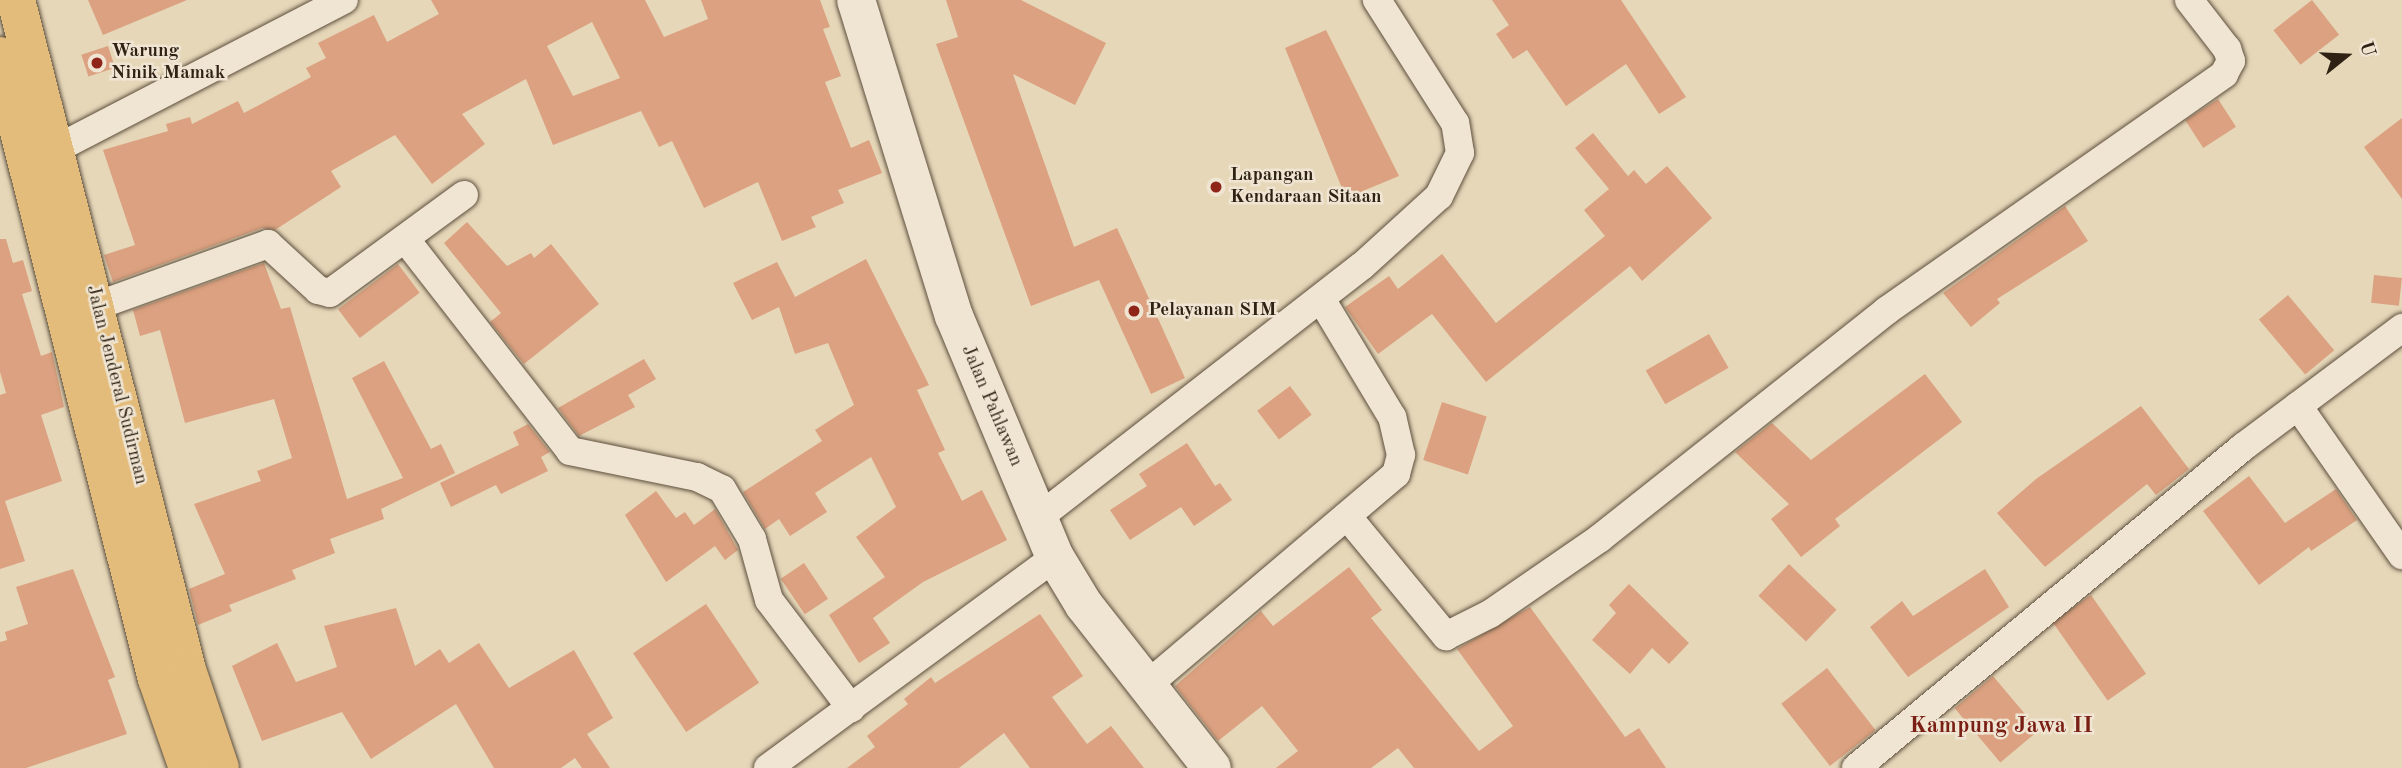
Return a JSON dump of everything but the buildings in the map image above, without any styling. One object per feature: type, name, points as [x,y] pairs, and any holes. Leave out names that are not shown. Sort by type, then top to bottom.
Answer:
[{"type":"main road","name":"Jalan Jenderal Sudirman","points":[[16,0],[58,148],[96,306],[112,442],[156,679],[188,768]]},
{"type":"main road","name":"Jalan Jenderal Sudirman","points":[[0,56],[112,442],[220,768]]},
{"type":"street","points":[[58,148],[344,0]]},
{"type":"street","name":"Jalan Pahlawan","points":[[856,0],[954,316],[1055,556],[1146,686],[1212,768]]},
{"type":"street","points":[[1038,518],[1321,299],[1439,196],[1460,153],[1447,105],[1377,0]]},
{"type":"street","points":[[1347,516],[1446,636],[1490,614],[1600,538],[1897,303],[2228,70],[2227,50],[2189,0]]},
{"type":"street","points":[[96,306],[268,244],[318,290],[330,293],[464,195]]},
{"type":"street","points":[[406,240],[570,451],[697,477],[729,497],[752,539],[769,600],[851,708]]},
{"type":"street","points":[[1146,686],[1396,474],[1401,455],[1392,417],[1321,299]]},
{"type":"street","points":[[1856,768],[2298,405],[2402,328]]},
{"type":"street","points":[[2298,405],[2402,555]]},
{"type":"street","points":[[768,768],[1055,556]]},
{"type":"place","name":"Warung Ninik Mamak","points":[[97,63]]},
{"type":"place","name":"Lapangan Kendaraan Sitaan","points":[[1216,187]]},
{"type":"place","name":"Pelayanan SIM","points":[[1134,311]]},
{"type":"district","name":"Kampung Jawa II","points":[[2001,726]]}]
